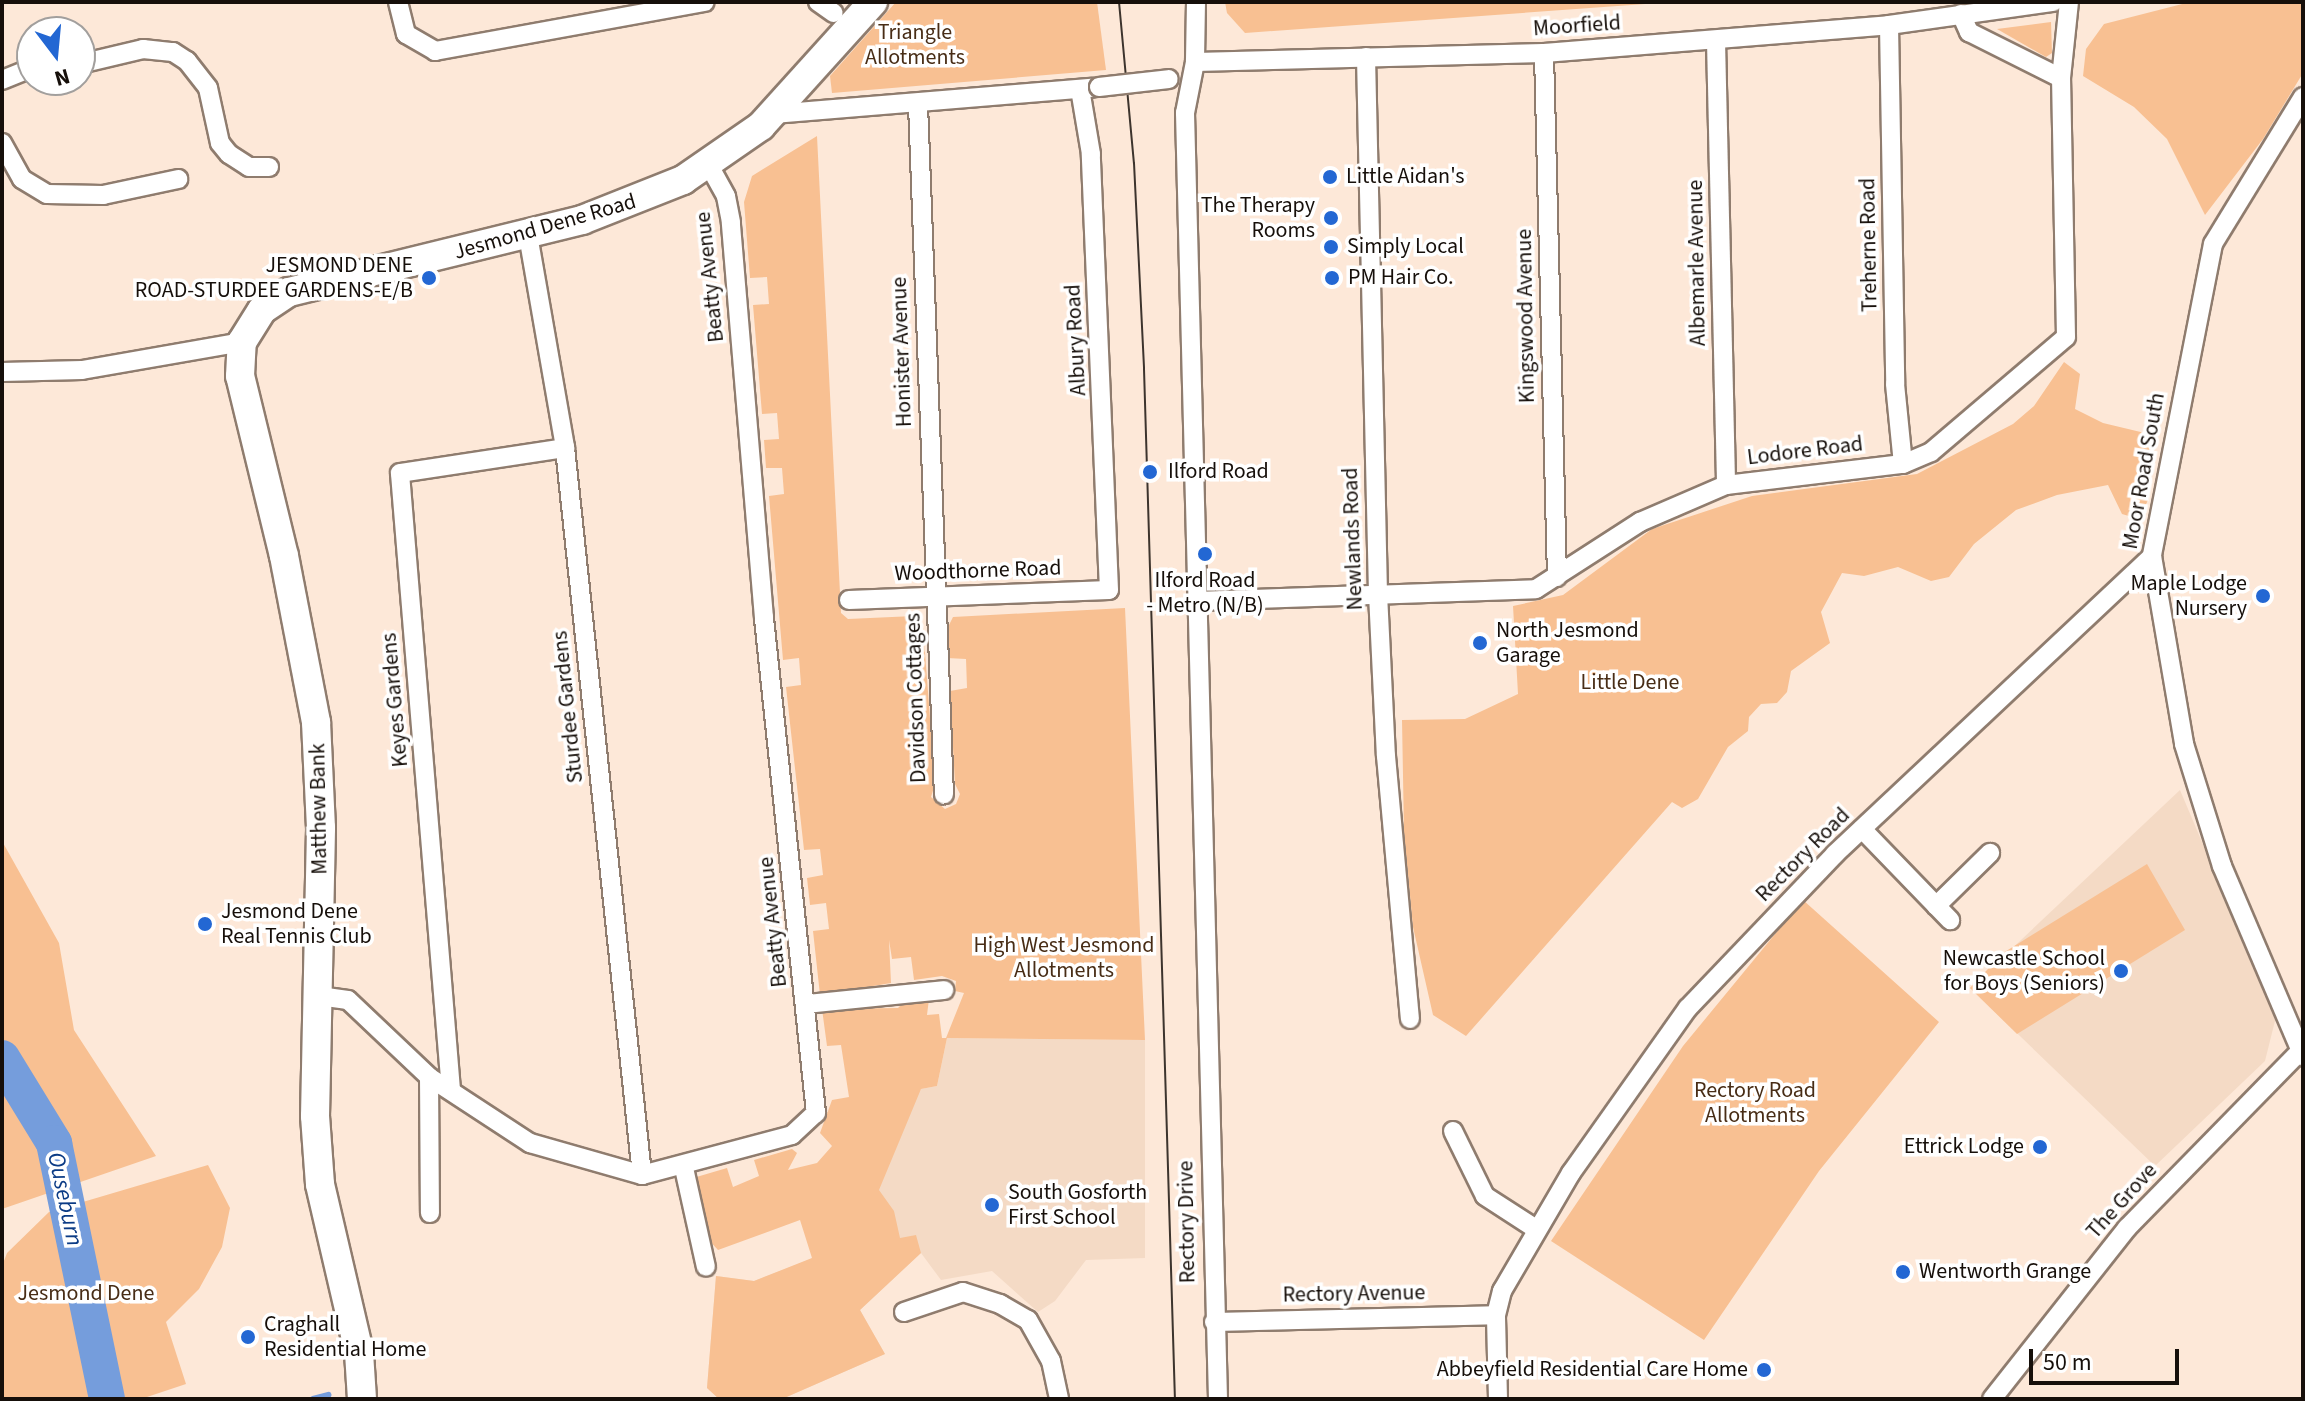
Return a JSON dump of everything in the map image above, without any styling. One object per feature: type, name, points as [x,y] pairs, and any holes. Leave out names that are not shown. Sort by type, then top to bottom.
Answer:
[{"type":"main road","name":"Jesmond Dene Road","points":[[242,342],[262,310],[289,292],[528,235],[625,206],[709,165],[773,114],[873,2]]},
{"type":"main road","name":"Matthew Bank","points":[[242,342],[240,376],[284,556],[316,722],[319,996],[315,1116],[320,1184],[359,1352],[362,1399]]},
{"type":"street","points":[[398,2],[406,34],[435,51],[705,2]]},
{"type":"street","points":[[818,2],[834,13]]},
{"type":"street","points":[[1196,2],[1194,69],[1185,113],[1197,601]]},
{"type":"street","name":"Moorfield","points":[[773,114],[1090,88],[1169,79],[1194,69],[1366,57],[1544,53],[1716,41],[1889,25],[2053,2]]},
{"type":"street","name":"Lodore Road","points":[[1197,601],[1536,589],[1640,522],[1726,485],[1903,464],[1931,452],[2066,337],[2061,78],[2069,2]]},
{"type":"street","points":[[1961,14],[1969,32],[2061,78]]},
{"type":"street","name":"Treherne Road","points":[[1889,25],[1895,384],[1903,464]]},
{"type":"street","name":"Albemarle Avenue","points":[[1716,41],[1726,485]]},
{"type":"street","points":[[96,60],[143,49],[173,52],[187,61],[208,88],[220,143],[229,154],[249,167],[269,167]]},
{"type":"street","name":"Kingswood Avenue","points":[[1544,53],[1557,577]]},
{"type":"street","name":"Newlands Road","points":[[1366,57],[1378,594],[1386,756],[1410,1019]]},
{"type":"street","name":"Albury Road","points":[[1090,88],[1109,590]]},
{"type":"street","name":"Moor Road South","points":[[2302,1051],[2222,866],[2184,744],[2152,556],[2213,244],[2303,97]]},
{"type":"street","name":"Honister Avenue","points":[[918,104],[936,598]]},
{"type":"street","points":[[2,143],[22,179],[47,194],[103,195],[178,179]]},
{"type":"street","name":"Beatty Avenue","points":[[319,996],[348,1000],[429,1077],[530,1143],[642,1175],[684,1168],[806,1127],[818,1099],[764,618],[731,222],[726,196],[709,165]]},
{"type":"street","name":"Sturdee Gardens","points":[[528,235],[565,448],[642,1175]]},
{"type":"street","points":[[2,372],[82,370],[242,342]]},
{"type":"street","name":"Keyes Gardens","points":[[451,1090],[400,473],[565,448]]},
{"type":"street","name":"Rectory Road","points":[[1498,1399],[1496,1315],[1502,1291],[1536,1229],[1688,1008],[1862,829],[2152,556]]},
{"type":"street","name":"Woodthorne Road","points":[[849,600],[1109,590]]},
{"type":"street","name":"Davidson Cottages","points":[[936,598],[944,795]]},
{"type":"street","name":"Rectory Drive","points":[[1197,601],[1218,1399]]},
{"type":"street","points":[[1862,829],[1950,920]]},
{"type":"street","points":[[1936,906],[1990,853]]},
{"type":"street","points":[[807,1004],[944,990]]},
{"type":"street","name":"The Grove","points":[[1992,1399],[2127,1228],[2302,1051]]},
{"type":"street","points":[[429,1077],[430,1213]]},
{"type":"street","points":[[1453,1131],[1485,1196],[1536,1229]]},
{"type":"street","points":[[684,1168],[706,1267]]},
{"type":"street","points":[[904,1312],[963,1292],[1000,1304],[1028,1320],[1051,1361],[1059,1399]]},
{"type":"street","name":"Rectory Avenue","points":[[1214,1322],[1496,1315]]},
{"type":"shaded area","name":"Newcastle School for Boys (Seniors)","points":[[2180,790],[2276,1017],[2265,1061],[2155,1166],[1970,988]]},
{"type":"shaded area","name":"South Gosforth First School","points":[[947,1038],[1145,1040],[1145,1258],[1086,1260],[1055,1301],[1038,1312],[992,1271],[941,1280],[921,1253],[860,1310],[885,1354],[782,1399],[719,1399],[707,1388],[716,1276],[754,1281],[811,1259],[921,1089],[937,1086]]},
{"type":"green space","name":"Triangle Allotments","points":[[896,2],[1097,2],[1106,70],[832,93],[830,76]]},
{"type":"green space","points":[[1225,2],[1673,2],[1245,33],[1227,13]]},
{"type":"green space","points":[[2190,2],[2303,2],[2303,73],[2263,139],[2205,215],[2167,139],[2134,107],[2083,76],[2086,49],[2104,24]]},
{"type":"green space","points":[[2051,22],[2052,53],[2046,57],[1997,29]]},
{"type":"green space","name":"High West Jesmond Allotments","points":[[817,136],[841,613],[848,619],[914,616],[923,626],[935,784],[931,797],[945,809],[956,804],[960,794],[955,784],[950,691],[967,688],[966,659],[947,658],[947,629],[953,617],[1125,608],[1145,1040],[947,1038],[937,1086],[921,1089],[879,1190],[894,1211],[900,1238],[916,1235],[921,1253],[860,1310],[885,1354],[782,1399],[719,1399],[707,1388],[716,1276],[754,1281],[812,1258],[800,1220],[718,1250],[707,1238],[693,1178],[727,1168],[733,1187],[759,1176],[754,1160],[792,1149],[797,1153],[788,1170],[817,1163],[832,1146],[820,1133],[832,1100],[849,1097],[841,1045],[827,1046],[822,1009],[898,1008],[905,1001],[929,999],[927,1015],[939,1014],[942,1038],[946,1038],[964,993],[955,991],[956,981],[942,976],[914,980],[911,957],[892,959],[889,940],[891,983],[820,995],[813,931],[829,929],[826,903],[810,905],[807,878],[823,875],[820,849],[804,850],[786,687],[801,685],[799,658],[783,660],[769,496],[784,494],[782,468],[766,468],[764,440],[779,439],[777,413],[762,414],[753,305],[769,304],[767,277],[750,278],[744,202],[752,176]]},
{"type":"green space","name":"Little Dene","points":[[2064,362],[2080,374],[2075,409],[2103,423],[2149,434],[2149,498],[2139,519],[2122,514],[2108,485],[2057,495],[2016,510],[1974,544],[1949,577],[1931,581],[1898,567],[1864,576],[1842,573],[1821,612],[1830,643],[1791,671],[1787,692],[1777,703],[1761,704],[1749,717],[1748,731],[1728,747],[1698,799],[1682,808],[1672,802],[1466,1036],[1433,1015],[1413,927],[1404,832],[1402,720],[1465,719],[1518,694],[1513,606],[1563,595],[1652,529],[1752,496],[1917,474],[2013,424],[2034,406]]},
{"type":"green space","points":[[2,841],[59,943],[74,1030],[156,1156],[2,1209]]},
{"type":"green space","points":[[2147,864],[2185,930],[2017,1034],[1970,988],[2003,953]]},
{"type":"green space","name":"Rectory Road Allotments","points":[[1803,900],[1939,1022],[1819,1171],[1704,1340],[1551,1241],[1683,1046]]},
{"type":"green space","name":"Jesmond Dene","points":[[208,1165],[230,1208],[222,1247],[199,1289],[166,1322],[186,1384],[141,1399],[2,1399],[2,1266],[7,1253],[49,1212]]},
{"type":"waterway","name":"Ouseburn","points":[[2,1058],[54,1143],[107,1399]]},
{"type":"waterway","points":[[313,1399],[328,1395]]},
{"type":"tram line","points":[[1119,2],[1134,163],[1144,369],[1175,1399]]},
{"type":"place","name":"Little Aidan's","points":[[1330,177]]},
{"type":"place","name":"The Therapy Rooms","points":[[1331,218]]},
{"type":"place","name":"Simply Local","points":[[1331,247]]},
{"type":"place","name":"JESMOND DENE ROAD-STURDEE GARDENS-E/B","points":[[429,278]]},
{"type":"place","name":"PM Hair Co.","points":[[1332,278]]},
{"type":"place","name":"Ilford Road","points":[[1150,472]]},
{"type":"place","name":"Ilford Road - Metro (N/B)","points":[[1205,554]]},
{"type":"place","name":"Maple Lodge Nursery","points":[[2263,596]]},
{"type":"place","name":"North Jesmond Garage","points":[[1480,643]]},
{"type":"place","name":"Jesmond Dene Real Tennis Club","points":[[205,924]]},
{"type":"place","name":"Newcastle School for Boys (Seniors)","points":[[2121,971]]},
{"type":"place","name":"Ettrick Lodge","points":[[2040,1147]]},
{"type":"place","name":"South Gosforth First School","points":[[992,1205]]},
{"type":"place","name":"Wentworth Grange","points":[[1903,1272]]},
{"type":"place","name":"Craghall Residential Home","points":[[248,1337]]},
{"type":"place","name":"Abbeyfield Residential Care Home","points":[[1764,1370]]}]
